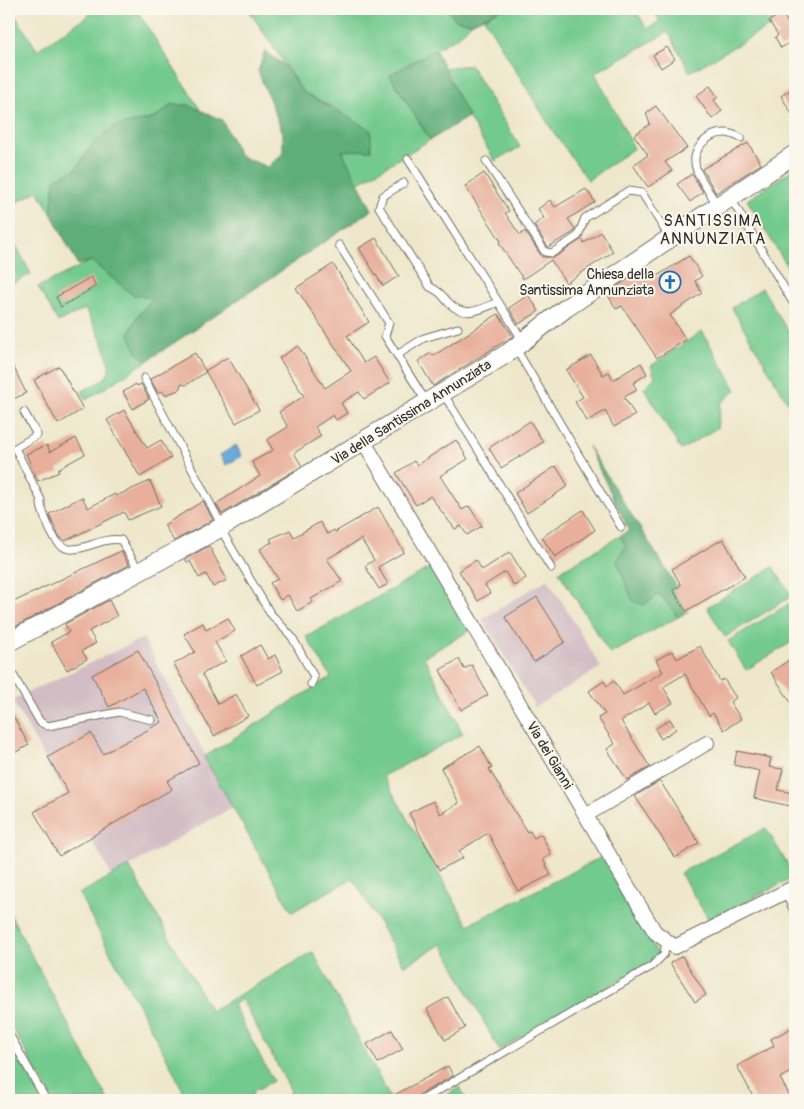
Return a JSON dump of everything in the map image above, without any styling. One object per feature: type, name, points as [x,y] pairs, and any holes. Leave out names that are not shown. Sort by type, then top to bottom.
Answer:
[{"type":"street","name":"Via della Santissima Annunziata","points":[[9,642],[221,527],[427,403],[519,344],[566,308],[795,154]]},
{"type":"street","name":"Via dei Gianni","points":[[364,442],[655,932],[666,940]]},
{"type":"street","points":[[586,815],[707,742]]},
{"type":"street","points":[[666,940],[675,946],[790,890]]},
{"type":"lane","points":[[741,138],[728,133],[715,135],[704,140],[698,149],[697,169],[724,201],[795,306]]},
{"type":"lane","points":[[408,159],[498,302],[519,344],[621,527]]},
{"type":"lane","points":[[486,160],[545,252],[552,253],[578,236],[585,218],[628,191],[634,190],[642,193],[669,238]]},
{"type":"lane","points":[[404,183],[383,196],[379,207],[430,287],[437,290],[458,311],[470,313],[498,302]]},
{"type":"lane","points":[[339,245],[389,323],[386,336],[427,403]]},
{"type":"lane","points":[[397,356],[424,338],[458,328]]},
{"type":"lane","points":[[144,378],[221,527],[270,612],[292,637],[314,677],[311,684]]},
{"type":"lane","points":[[443,393],[551,568]]},
{"type":"lane","points":[[24,412],[37,435],[15,448],[41,500],[40,505],[57,544],[70,548],[121,540],[139,571]]},
{"type":"lane","points":[[9,668],[40,722],[48,726],[119,712],[152,720]]},
{"type":"lane","points":[[790,890],[795,913]]},
{"type":"lane","points":[[422,1100],[652,966],[664,954],[666,940]]},
{"type":"lane","points":[[9,1034],[46,1100]]},
{"type":"shaded area","points":[[548,579],[601,667],[535,707],[482,619]]},
{"type":"shaded area","points":[[143,638],[233,807],[112,876],[12,700]]},
{"type":"green space","points":[[9,9],[11,9],[37,50],[98,9],[136,9],[201,111],[189,105],[171,105],[155,118],[115,126],[92,145],[76,169],[55,180],[51,213],[38,191],[9,206]]},
{"type":"green space","points":[[248,9],[447,9],[455,19],[471,23],[459,36],[390,75],[430,140],[358,183],[347,164],[342,149],[340,111],[303,92]]},
{"type":"green space","points":[[447,9],[501,9],[471,23],[455,19]]},
{"type":"green space","points":[[501,9],[635,9],[647,29],[660,21],[652,9],[788,9],[791,14],[690,72],[668,32],[595,73],[634,148],[588,180],[552,130],[484,18]]},
{"type":"green space","points":[[435,49],[468,117],[430,140],[390,75]]},
{"type":"green space","points":[[265,51],[283,64],[303,92],[371,130],[371,150],[342,151],[372,210],[147,361],[137,353],[129,334],[137,317],[153,298],[133,295],[91,261],[78,265],[51,213],[55,179],[76,169],[92,145],[115,126],[155,118],[171,105],[189,105],[222,120],[240,156],[268,167],[283,153],[283,133],[258,71]]},
{"type":"green space","points":[[470,65],[520,147],[495,161],[468,117],[444,68]]},
{"type":"green space","points":[[795,168],[795,279],[747,200]]},
{"type":"green space","points":[[9,232],[31,274],[9,285]]},
{"type":"green space","points":[[91,261],[133,294],[153,298],[137,317],[137,353],[147,361],[86,400],[82,391],[104,379],[109,371],[109,363],[103,343],[85,309],[58,322],[38,287]]},
{"type":"green space","points":[[762,288],[795,343],[795,415],[732,308]]},
{"type":"green space","points":[[702,331],[736,390],[721,403],[717,428],[681,450],[644,388],[655,377],[651,366]]},
{"type":"green space","points":[[588,446],[676,585],[688,612],[678,617],[660,594],[643,605],[632,600],[617,561],[626,546],[620,536],[629,530]]},
{"type":"green space","points":[[620,536],[626,546],[643,605],[660,594],[678,617],[610,654],[559,572]]},
{"type":"green space","points":[[433,566],[471,630],[424,657],[463,734],[383,776],[468,925],[604,856],[624,900],[660,957],[499,1050],[442,944],[404,966],[353,878],[292,912],[204,757],[331,677],[306,637]]},
{"type":"green space","points":[[773,567],[792,596],[725,637],[707,607]]},
{"type":"green space","points":[[795,600],[795,640],[746,670],[728,641]]},
{"type":"green space","points":[[766,828],[795,877],[709,920],[680,873]]},
{"type":"green space","points":[[129,866],[211,1011],[313,952],[391,1100],[290,1100],[287,1096],[291,1091],[242,999],[233,1005],[273,1081],[252,1092],[255,1100],[187,1100],[173,1070],[79,894]]},
{"type":"green space","points":[[9,912],[108,1100],[53,1100],[9,1022]]},
{"type":"green space","points":[[9,1041],[43,1100],[9,1100]]},
{"type":"green space","points":[[460,1087],[467,1100],[438,1100]]},
{"type":"water","points":[[236,445],[242,456],[226,465],[220,455]]},
{"type":"building","points":[[782,13],[795,35],[795,39],[781,48],[775,37],[778,35],[769,21]]},
{"type":"building","points":[[667,47],[675,59],[661,68],[653,55]]},
{"type":"building","points":[[710,86],[718,97],[714,100],[722,111],[712,119],[696,96]]},
{"type":"building","points":[[795,87],[795,119],[781,96]]},
{"type":"building","points":[[656,106],[687,148],[665,162],[672,171],[648,187],[633,165],[648,155],[634,135],[650,124],[646,113]]},
{"type":"building","points":[[748,143],[761,164],[716,193],[702,169]]},
{"type":"building","points":[[484,173],[509,211],[505,213],[520,235],[525,231],[542,257],[555,257],[582,239],[584,243],[601,232],[613,252],[566,283],[551,260],[523,279],[465,186]]},
{"type":"building","points":[[692,174],[703,192],[690,202],[677,184]]},
{"type":"building","points":[[586,189],[595,202],[568,219],[575,229],[574,232],[548,247],[534,225],[544,218],[538,209],[550,200],[555,207]]},
{"type":"building","points":[[376,238],[399,276],[383,286],[359,248]]},
{"type":"building","points":[[689,256],[702,276],[695,281],[702,293],[670,315],[686,340],[657,358],[622,306],[616,309],[607,293],[639,272],[646,283]]},
{"type":"building","points":[[333,264],[369,322],[347,336],[364,363],[374,357],[390,383],[364,399],[359,392],[341,403],[347,413],[336,420],[333,415],[315,427],[321,436],[294,453],[302,466],[222,514],[216,504],[260,476],[252,462],[273,450],[267,440],[288,427],[279,412],[304,396],[279,358],[298,346],[325,388],[351,371],[296,288]]},
{"type":"building","points":[[91,277],[96,286],[61,307],[56,297]]},
{"type":"building","points":[[528,295],[539,311],[519,324],[509,308]]},
{"type":"building","points":[[498,314],[513,336],[433,386],[418,361],[431,353],[433,356]]},
{"type":"building","points":[[195,353],[206,372],[186,385],[181,384],[179,390],[165,395],[162,391],[158,393],[150,379]]},
{"type":"building","points":[[591,355],[603,375],[609,372],[613,380],[641,363],[647,374],[633,383],[637,390],[624,397],[635,415],[614,427],[605,411],[587,421],[575,402],[583,397],[566,370]]},
{"type":"building","points":[[9,357],[26,393],[9,401]]},
{"type":"building","points":[[228,357],[259,410],[236,423],[205,371]]},
{"type":"building","points":[[59,366],[83,409],[58,424],[34,380]]},
{"type":"building","points":[[136,384],[137,386],[141,384],[149,399],[133,409],[123,392]]},
{"type":"building","points":[[124,410],[147,448],[161,440],[171,458],[140,477],[107,420]]},
{"type":"building","points":[[530,421],[543,442],[501,468],[489,448]]},
{"type":"building","points":[[76,438],[85,454],[58,469],[59,472],[38,481],[26,454],[47,445],[50,452]]},
{"type":"building","points":[[456,440],[468,459],[440,476],[462,510],[469,506],[482,526],[467,535],[461,526],[455,529],[430,496],[416,505],[396,473],[414,461],[417,465]]},
{"type":"building","points":[[556,466],[568,486],[527,513],[515,493]]},
{"type":"building","points":[[150,481],[161,506],[128,520],[124,512],[65,541],[59,536],[49,514],[82,497],[88,508],[115,494],[116,496]]},
{"type":"building","points":[[203,501],[213,520],[174,541],[164,525]]},
{"type":"building","points":[[378,507],[404,552],[378,567],[388,584],[379,589],[365,566],[374,560],[361,539],[327,559],[342,581],[311,599],[313,602],[297,611],[288,595],[280,600],[270,583],[278,579],[260,549],[272,542],[270,539],[290,530],[294,537],[320,522],[327,534],[334,530],[335,532]]},
{"type":"building","points":[[583,510],[595,530],[555,557],[542,537]]},
{"type":"building","points":[[723,539],[745,577],[686,611],[673,590],[681,585],[672,569]]},
{"type":"building","points":[[209,546],[227,580],[213,587],[206,574],[199,578],[190,561],[187,562],[185,559]]},
{"type":"building","points":[[121,551],[129,565],[9,630],[9,604]]},
{"type":"building","points":[[510,552],[526,578],[514,586],[505,572],[485,585],[490,593],[478,601],[459,571],[476,560],[482,570]]},
{"type":"building","points":[[537,597],[565,642],[534,662],[505,617]]},
{"type":"building","points":[[109,600],[117,616],[89,631],[96,643],[82,651],[87,659],[67,670],[51,642],[69,632],[65,624]]},
{"type":"building","points":[[228,618],[235,631],[215,642],[226,661],[202,674],[218,704],[236,694],[248,716],[214,736],[174,664],[195,652],[184,634],[203,623],[206,630]]},
{"type":"building","points":[[260,645],[268,659],[275,655],[283,671],[257,685],[241,656]]},
{"type":"building","points":[[700,646],[720,681],[724,679],[736,698],[730,702],[741,719],[724,730],[713,713],[709,716],[685,674],[663,687],[673,703],[655,713],[649,703],[621,721],[650,767],[627,780],[607,749],[615,744],[598,718],[605,714],[589,691],[604,681],[607,686],[614,681],[623,695],[663,672],[656,660],[672,651],[677,659]]},
{"type":"building","points":[[138,650],[199,763],[167,781],[172,789],[59,856],[34,812],[68,793],[48,757],[91,733],[103,754],[162,722],[143,688],[109,707],[92,675]]},
{"type":"building","points":[[795,656],[795,709],[771,672]]},
{"type":"building","points":[[459,659],[464,669],[472,665],[488,695],[461,710],[440,670]]},
{"type":"building","points":[[9,709],[29,745],[9,756]]},
{"type":"building","points":[[670,719],[676,729],[661,739],[655,729]]},
{"type":"building","points":[[480,746],[492,768],[489,769],[527,832],[530,831],[534,838],[541,834],[551,854],[543,859],[551,875],[518,891],[488,833],[459,851],[463,858],[439,870],[409,813],[433,801],[440,814],[459,803],[441,768]]},
{"type":"building","points":[[737,751],[771,758],[769,767],[783,769],[778,790],[793,793],[790,806],[754,798],[760,771],[734,765]]},
{"type":"building","points":[[660,781],[699,843],[675,858],[635,796]]},
{"type":"building","points":[[682,956],[706,995],[695,1002],[670,963]]},
{"type":"building","points":[[448,997],[465,1028],[445,1040],[427,1009]]},
{"type":"building","points":[[795,1026],[795,1069],[780,1078],[792,1100],[755,1100],[737,1066],[774,1046],[771,1039]]},
{"type":"building","points":[[392,1030],[403,1049],[378,1063],[367,1044]]},
{"type":"building","points":[[448,1066],[453,1076],[419,1095],[417,1099],[385,1100]]},
{"type":"place","name":"Chiesa della Santissima Annunziata","points":[[670,282]]},
{"type":"district","name":"SANTISSIMA ANNUNZIATA","points":[[713,229]]}]
